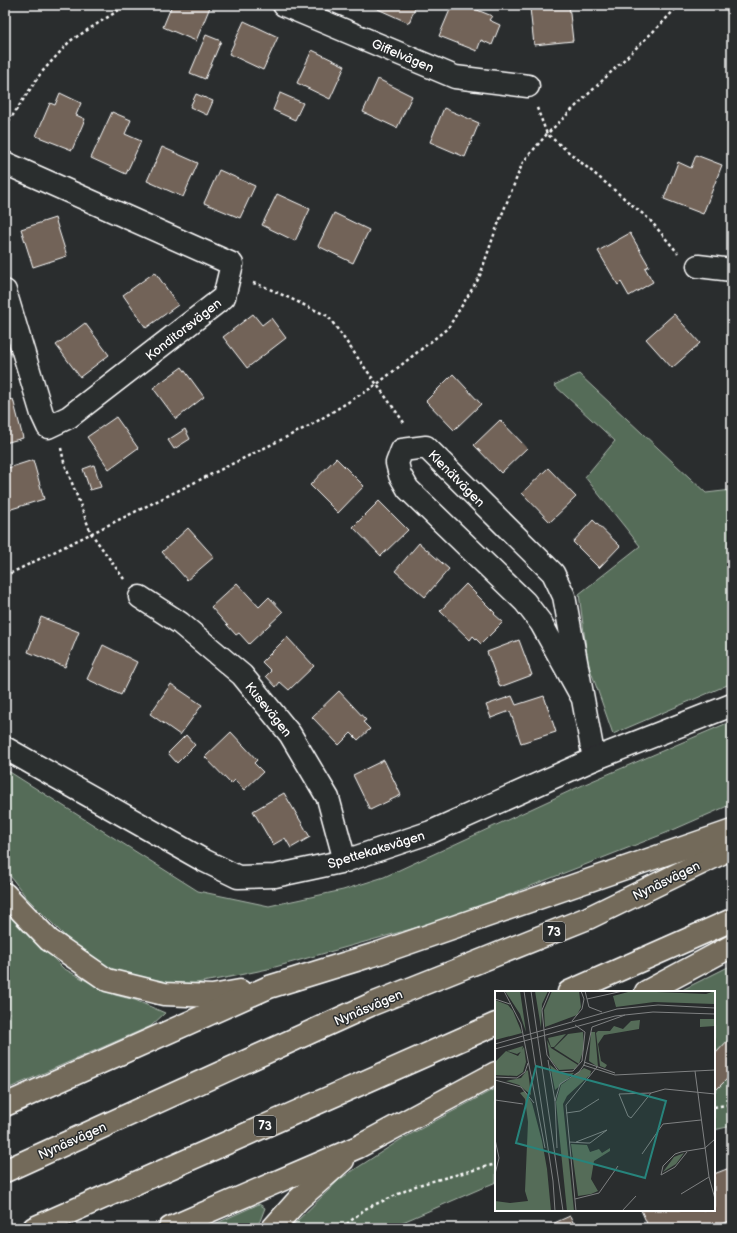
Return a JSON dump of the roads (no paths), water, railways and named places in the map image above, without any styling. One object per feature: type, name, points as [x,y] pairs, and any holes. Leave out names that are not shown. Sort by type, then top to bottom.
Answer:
[{"type":"highway","points":[[5,1105],[269,987],[379,953],[732,831]]},
{"type":"highway","name":"Nynäsvägen","points":[[5,1171],[370,1005],[588,918],[732,848]]},
{"type":"highway","points":[[5,894],[49,940],[107,980],[164,994],[212,996],[269,987]]},
{"type":"highway","points":[[570,991],[732,920]]},
{"type":"highway","points":[[648,991],[732,946]]},
{"type":"highway","name":"73","points":[[34,1228],[495,1024]]},
{"type":"highway","points":[[170,1228],[358,1147],[495,1074]]},
{"type":"highway","points":[[273,1228],[298,1200],[358,1147]]},
{"type":"street","name":"Giffelvägen","points":[[284,5],[455,77],[528,86]]},
{"type":"street","name":"Konditorsvägen","points":[[5,162],[232,264],[224,297],[70,417],[48,427],[42,414],[5,291]]},
{"type":"street","points":[[698,266],[732,270]]},
{"type":"street","name":"Klenätvägen","points":[[582,697],[541,623],[525,602],[408,489],[400,475],[397,463],[402,450],[426,447],[553,573],[564,596],[594,759]]},
{"type":"street","name":"Kusevägen","points":[[140,597],[180,623],[242,675],[290,734],[328,798],[345,861]]},
{"type":"street","name":"Spettekaksvägen","points":[[5,748],[203,860],[238,877],[275,876],[345,861],[431,832],[594,759],[732,705]]}]
